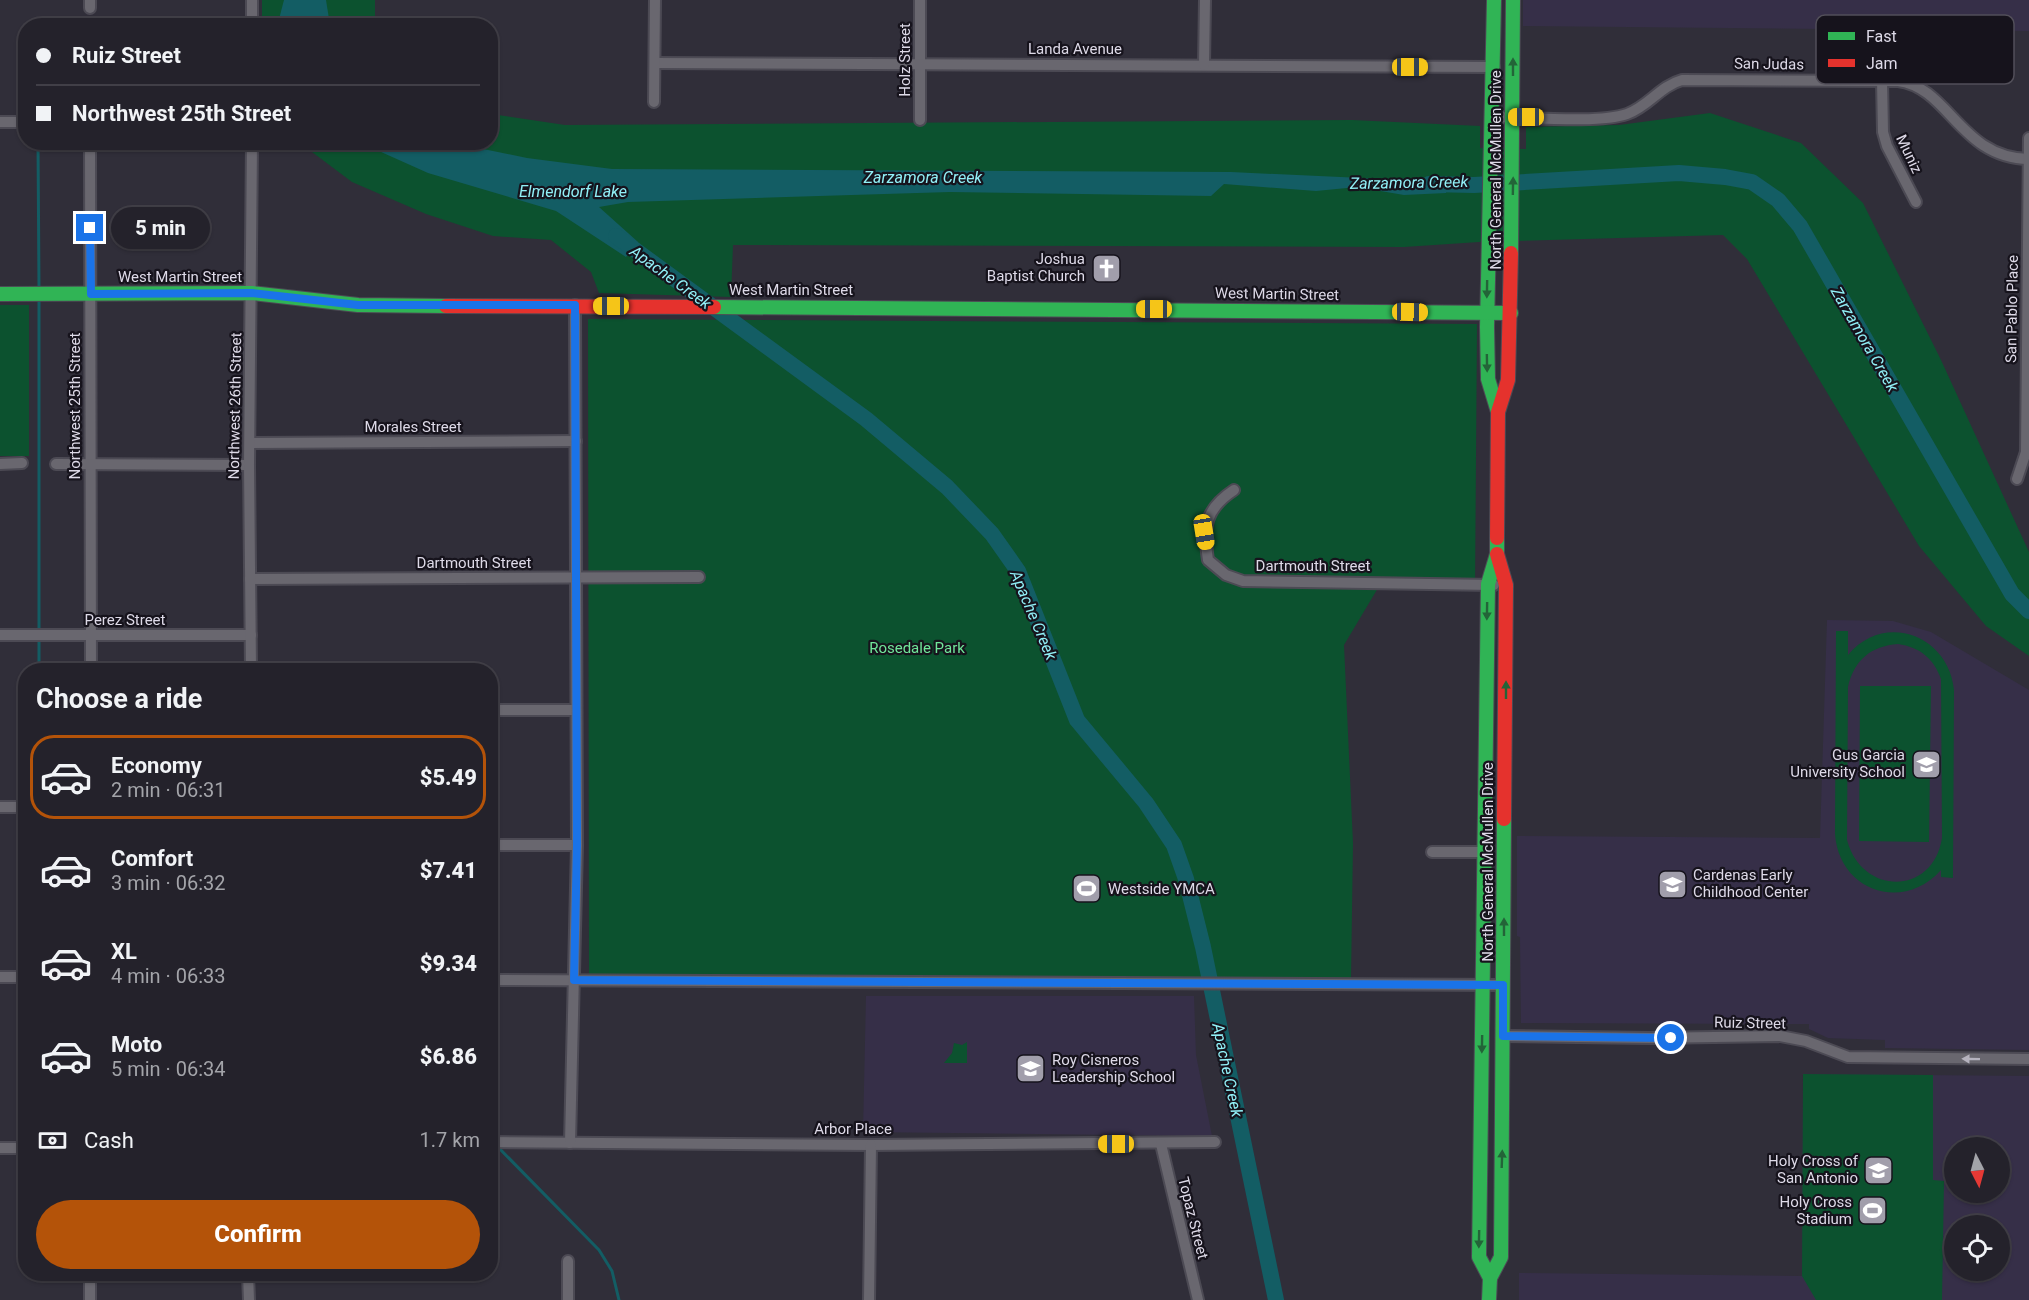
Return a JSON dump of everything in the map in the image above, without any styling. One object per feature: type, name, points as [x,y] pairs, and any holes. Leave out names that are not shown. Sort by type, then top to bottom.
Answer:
[{"type":"main road","name":"North General McMullen Drive","points":[[1490,1278],[1479,1257],[1485,689],[1488,584],[1497,554],[1498,412],[1488,379],[1487,312],[1494,0]]},
{"type":"main road","name":"North General McMullen Drive","points":[[1498,412],[1508,381],[1512,225],[1513,0]]},
{"type":"main road","name":"West Martin Street","points":[[0,294],[252,293],[358,305],[1510,313]]},
{"type":"main road","name":"North General McMullen Drive","points":[[1489,1300],[1490,1278],[1501,1257],[1506,585],[1497,554]]},
{"type":"main road","points":[[1485,689],[1495,720],[1495,853],[1504,859]]},
{"type":"street","points":[[252,0],[252,18]]},
{"type":"street","points":[[654,102],[655,0]]},
{"type":"street","name":"Holz Street","points":[[920,0],[920,120]]},
{"type":"street","points":[[1204,65],[1205,0]]},
{"type":"street","name":"Landa Avenue","points":[[655,63],[1494,67]]},
{"type":"street","name":"San Judas","points":[[1492,117],[1618,117],[1639,108],[1665,87],[1682,80],[1816,80]]},
{"type":"street","name":"Muniz","points":[[1882,84],[1883,132],[1887,146],[1916,202]]},
{"type":"street","name":"San Judas","points":[[1910,84],[1989,151],[2006,158],[2029,159]]},
{"type":"street","points":[[0,122],[18,122]]},
{"type":"street","name":"San Pablo Place","points":[[2017,478],[2026,452],[2029,138]]},
{"type":"street","name":"Northwest 25th Street","points":[[90,150],[91,663]]},
{"type":"street","name":"Northwest 26th Street","points":[[251,663],[249,443],[252,150]]},
{"type":"street","points":[[570,1143],[577,845],[575,305]]},
{"type":"street","name":"Morales Street","points":[[249,443],[576,441]]},
{"type":"street","points":[[0,464],[22,464]]},
{"type":"street","points":[[56,464],[249,465]]},
{"type":"street","name":"Dartmouth Street","points":[[1234,490],[1217,500],[1204,532],[1208,560],[1226,575],[1243,581],[1506,585]]},
{"type":"street","name":"Dartmouth Street","points":[[250,579],[699,577]]},
{"type":"street","name":"Perez Street","points":[[0,635],[251,635]]},
{"type":"street","points":[[498,710],[575,710]]},
{"type":"street","points":[[0,807],[18,807]]},
{"type":"street","points":[[498,845],[577,845]]},
{"type":"street","points":[[1432,852],[1483,852]]},
{"type":"street","points":[[0,977],[18,977]]},
{"type":"street","points":[[498,980],[1503,985]]},
{"type":"street","name":"Ruiz Street","points":[[1503,1036],[1649,1038],[1780,1036],[1806,1041],[1848,1057],[2029,1059]]},
{"type":"street","name":"Arbor Place","points":[[498,1142],[871,1145],[1215,1142]]},
{"type":"street","name":"Topaz Street","points":[[1161,1144],[1198,1300]]},
{"type":"street","points":[[869,1300],[871,1145]]},
{"type":"street","points":[[0,1148],[18,1148]]},
{"type":"street","points":[[568,1261],[568,1300]]},
{"type":"street","points":[[90,1281],[90,1300]]},
{"type":"street","points":[[248,1281],[249,1300]]},
{"type":"shaded area","points":[[1523,0],[2029,0],[2029,31],[2014,31],[2014,15],[1816,15],[1816,29],[1523,26]]},
{"type":"shaded area","name":"Gus Garcia University School","points":[[1827,620],[1893,621],[1931,632],[2029,690],[2029,1050],[1885,1048],[1885,1040],[1828,1038],[1809,1029],[1809,1024],[1521,1023],[1520,937],[1517,936],[1517,836],[1820,838]]},
{"type":"shaded area","name":"Roy Cisneros Leadership School","points":[[866,996],[1194,996],[1196,1055],[1212,1136],[863,1132]]},
{"type":"shaded area","name":"Holy Cross Stadium","points":[[1803,1074],[2029,1076],[2029,1300],[1519,1300],[1519,1273],[1802,1276]]},
{"type":"green space","points":[[262,0],[375,0],[375,18],[262,18]]},
{"type":"green space","points":[[1710,113],[1801,143],[1863,203],[1941,360],[2029,552],[2029,656],[1986,626],[1919,546],[1747,259],[1723,235],[1479,242],[1404,247],[733,245],[731,297],[599,293],[591,272],[551,240],[493,236],[426,214],[352,182],[309,150],[498,150],[498,115],[565,125],[1352,120],[1480,126],[1480,148],[1526,149],[1526,127],[1619,125]]},
{"type":"green space","points":[[0,305],[29,305],[29,456],[0,456]]},
{"type":"green space","name":"Rosedale Park","points":[[588,319],[1477,324],[1475,590],[1378,588],[1344,645],[1353,843],[1351,979],[589,974]]},
{"type":"green space","points":[[1836,631],[1848,631],[1848,655],[1863,642],[1879,634],[1896,632],[1913,635],[1928,643],[1940,655],[1949,671],[1954,690],[1953,878],[1941,877],[1941,870],[1926,883],[1909,891],[1892,893],[1875,890],[1860,882],[1848,870],[1839,854],[1835,834]],"holes":[[[1888,645],[1906,646],[1925,655],[1941,679],[1942,838],[1936,857],[1925,871],[1912,879],[1897,882],[1881,879],[1867,871],[1855,858],[1847,840],[1848,687],[1859,662],[1872,651]]]},
{"type":"green space","points":[[1860,686],[1931,686],[1929,842],[1859,841]]},
{"type":"green space","points":[[967,1042],[967,1063],[944,1063],[952,1053],[954,1043],[962,1045]]},
{"type":"green space","name":"Holy Cross Stadium","points":[[1803,1074],[1933,1075],[1933,1180],[1944,1181],[1942,1300],[1816,1300],[1802,1276]]},
{"type":"water","points":[[284,0],[326,0],[329,18],[279,18]]},
{"type":"water","name":"Elmendorf Lake","points":[[377,150],[488,150],[527,158],[612,169],[1231,172],[1384,179],[1449,178],[1446,193],[1404,195],[1357,187],[1316,191],[1224,184],[1211,196],[950,192],[628,202],[599,207],[638,242],[626,257],[556,211],[428,173]]},
{"type":"waterway","points":[[38,150],[39,288]]},
{"type":"waterway","name":"Zarzamora Creek","points":[[1429,184],[1474,185],[1679,173],[1752,182],[1778,200],[1800,226],[2012,594],[2029,611]]},
{"type":"waterway","name":"Apache Creek","points":[[616,236],[866,419],[947,487],[992,534],[1018,571],[1077,720],[1146,803],[1174,845],[1186,879],[1203,947],[1276,1300]]},
{"type":"waterway","points":[[39,297],[39,663]]},
{"type":"waterway","points":[[498,1147],[599,1250],[612,1271],[619,1300]]},
{"type":"traffic: fast","points":[[1494,0],[1487,327],[1488,379],[1498,412]]},
{"type":"traffic: fast","points":[[1511,253],[1513,0]]},
{"type":"traffic: fast","points":[[0,294],[252,293],[358,305],[446,306]]},
{"type":"traffic: fast","points":[[714,307],[1511,313]]},
{"type":"traffic: fast","points":[[1489,1300],[1490,1278],[1479,1257],[1488,584],[1497,554],[1497,538]]},
{"type":"traffic: fast","points":[[1490,1278],[1501,1257],[1504,819]]},
{"type":"traffic: jam","points":[[1497,538],[1498,412],[1508,380],[1511,253]]},
{"type":"traffic: jam","points":[[446,306],[714,307]]},
{"type":"traffic: jam","points":[[1497,554],[1506,585],[1504,819]]},
{"type":"place","name":"Joshua Baptist Church","points":[[1106,268]]},
{"type":"place","name":"Gus Garcia University School","points":[[1926,764]]},
{"type":"place","name":"Cardenas Early Childhood Center","points":[[1672,884]]},
{"type":"place","name":"Westside YMCA","points":[[1087,889]]},
{"type":"place","name":"Roy Cisneros Leadership School","points":[[1031,1069]]},
{"type":"place","name":"Holy Cross of San Antonio","points":[[1879,1170]]},
{"type":"place","name":"Holy Cross Stadium","points":[[1873,1211]]},
{"type":"route","points":[[90,228],[91,294],[252,293],[358,305],[575,305],[577,845],[574,980],[1503,985],[1503,1036],[1671,1038]]}]
